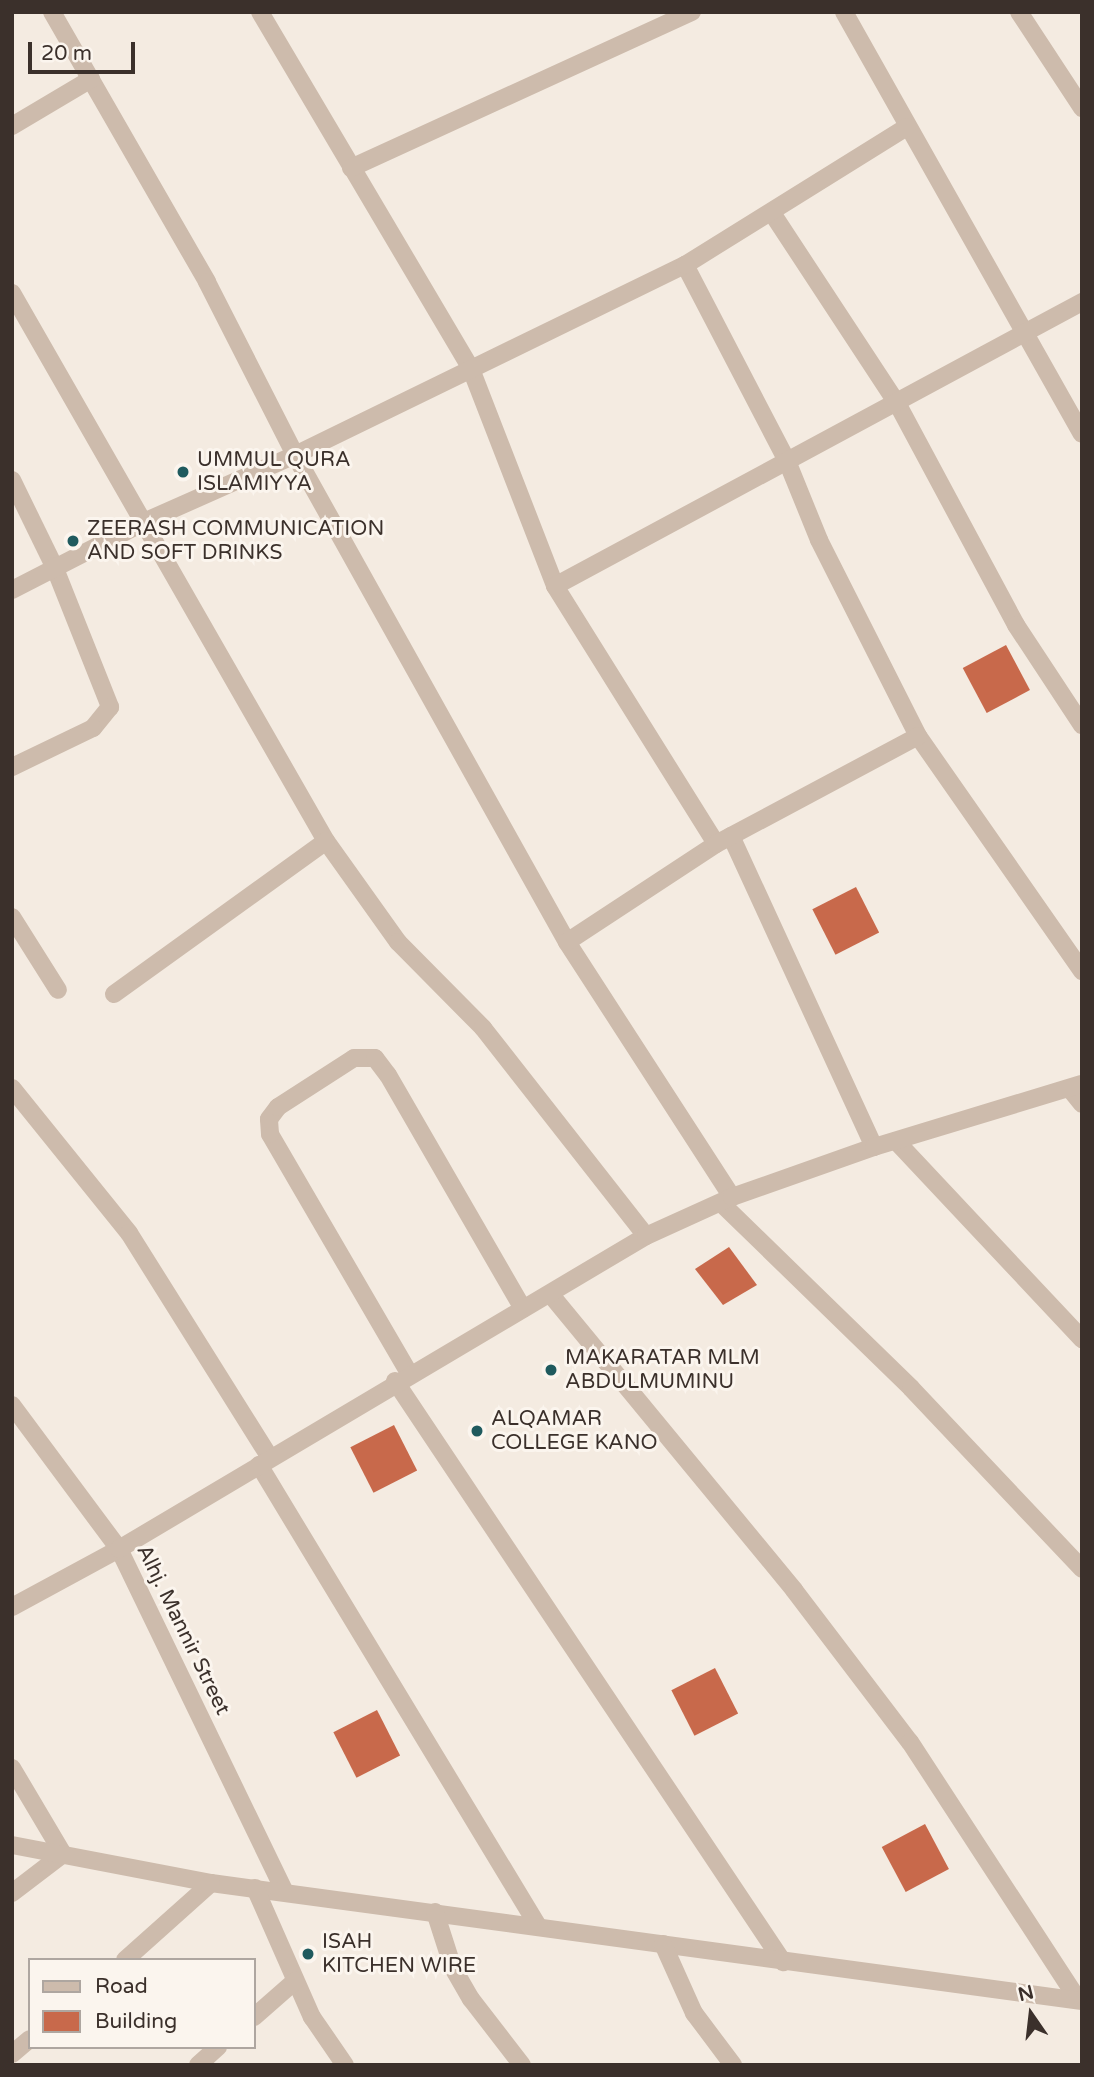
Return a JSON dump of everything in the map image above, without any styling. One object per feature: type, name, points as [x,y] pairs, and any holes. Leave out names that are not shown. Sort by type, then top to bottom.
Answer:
[{"type":"street","points":[[52,12],[207,282],[295,455],[567,942],[727,1200],[911,1388],[1082,1570]]},
{"type":"street","points":[[352,168],[692,12]]},
{"type":"street","points":[[844,12],[1082,435]]},
{"type":"street","points":[[1019,12],[1082,108]]},
{"type":"street","points":[[267,15],[352,168],[419,275],[471,369],[555,586],[724,840],[874,1147]]},
{"type":"street","points":[[12,126],[91,79]]},
{"type":"street","points":[[12,590],[54,566],[146,521],[295,455],[685,265],[907,127]]},
{"type":"street","points":[[772,213],[897,403],[1016,625],[1082,725]]},
{"type":"street","points":[[685,265],[787,461],[818,540],[918,736],[1082,971]]},
{"type":"street","points":[[12,293],[146,521],[326,841],[398,942],[483,1028],[646,1236]]},
{"type":"street","points":[[555,586],[1082,302]]},
{"type":"street","points":[[12,481],[54,566],[110,707],[93,728],[12,767]]},
{"type":"street","points":[[567,942],[724,840],[918,736]]},
{"type":"street","points":[[114,994],[326,841]]},
{"type":"street","points":[[12,917],[58,990]]},
{"type":"street","points":[[523,1309],[388,1075],[375,1058],[354,1059],[278,1107],[270,1119],[270,1134],[402,1377],[783,1962]]},
{"type":"street","points":[[12,1607],[119,1549],[402,1377],[551,1295],[646,1236],[727,1200],[874,1147],[1076,1087],[1082,1104]]},
{"type":"street","points":[[12,1088],[129,1233],[538,1926]]},
{"type":"street","points":[[897,1141],[1082,1339]]},
{"type":"street","points":[[551,1295],[794,1590],[910,1742],[1080,2001]]},
{"type":"street","name":"Alhj. Mannir Street","points":[[12,1405],[119,1549],[285,1892]]},
{"type":"street","points":[[12,1768],[63,1854]]},
{"type":"street","points":[[12,1845],[211,1883],[1080,2001]]},
{"type":"street","points":[[12,1893],[63,1854]]},
{"type":"street","points":[[127,1958],[211,1883]]},
{"type":"street","points":[[254,1888],[295,1982],[345,2065]]},
{"type":"street","points":[[435,1912],[453,1968],[471,1999],[522,2065]]},
{"type":"street","points":[[663,1944],[694,2013],[733,2065]]},
{"type":"street","points":[[256,2015],[295,1982]]},
{"type":"street","points":[[12,2054],[28,2041]]},
{"type":"street","points":[[198,2065],[216,2049]]},
{"type":"building","points":[[1006,645],[1030,690],[987,713],[963,668]]},
{"type":"building","points":[[856,887],[879,932],[835,955],[812,909]]},
{"type":"building","points":[[729,1247],[757,1285],[723,1305],[695,1269]]},
{"type":"building","points":[[394,1425],[417,1470],[373,1493],[350,1447]]},
{"type":"building","points":[[715,1668],[738,1713],[694,1736],[671,1690]]},
{"type":"building","points":[[377,1710],[400,1755],[356,1778],[333,1732]]},
{"type":"building","points":[[925,1824],[949,1869],[906,1892],[882,1847]]},
{"type":"place","name":"UMMUL QURA ISLAMIYYA","points":[[183,472]]},
{"type":"place","name":"ZEERASH COMMUNICATION AND SOFT DRINKS","points":[[73,541]]},
{"type":"place","name":"MAKARATAR MLM ABDULMUMINU","points":[[551,1370]]},
{"type":"place","name":"ALQAMAR COLLEGE KANO","points":[[477,1431]]},
{"type":"place","name":"ISAH KITCHEN WIRE","points":[[308,1954]]}]
